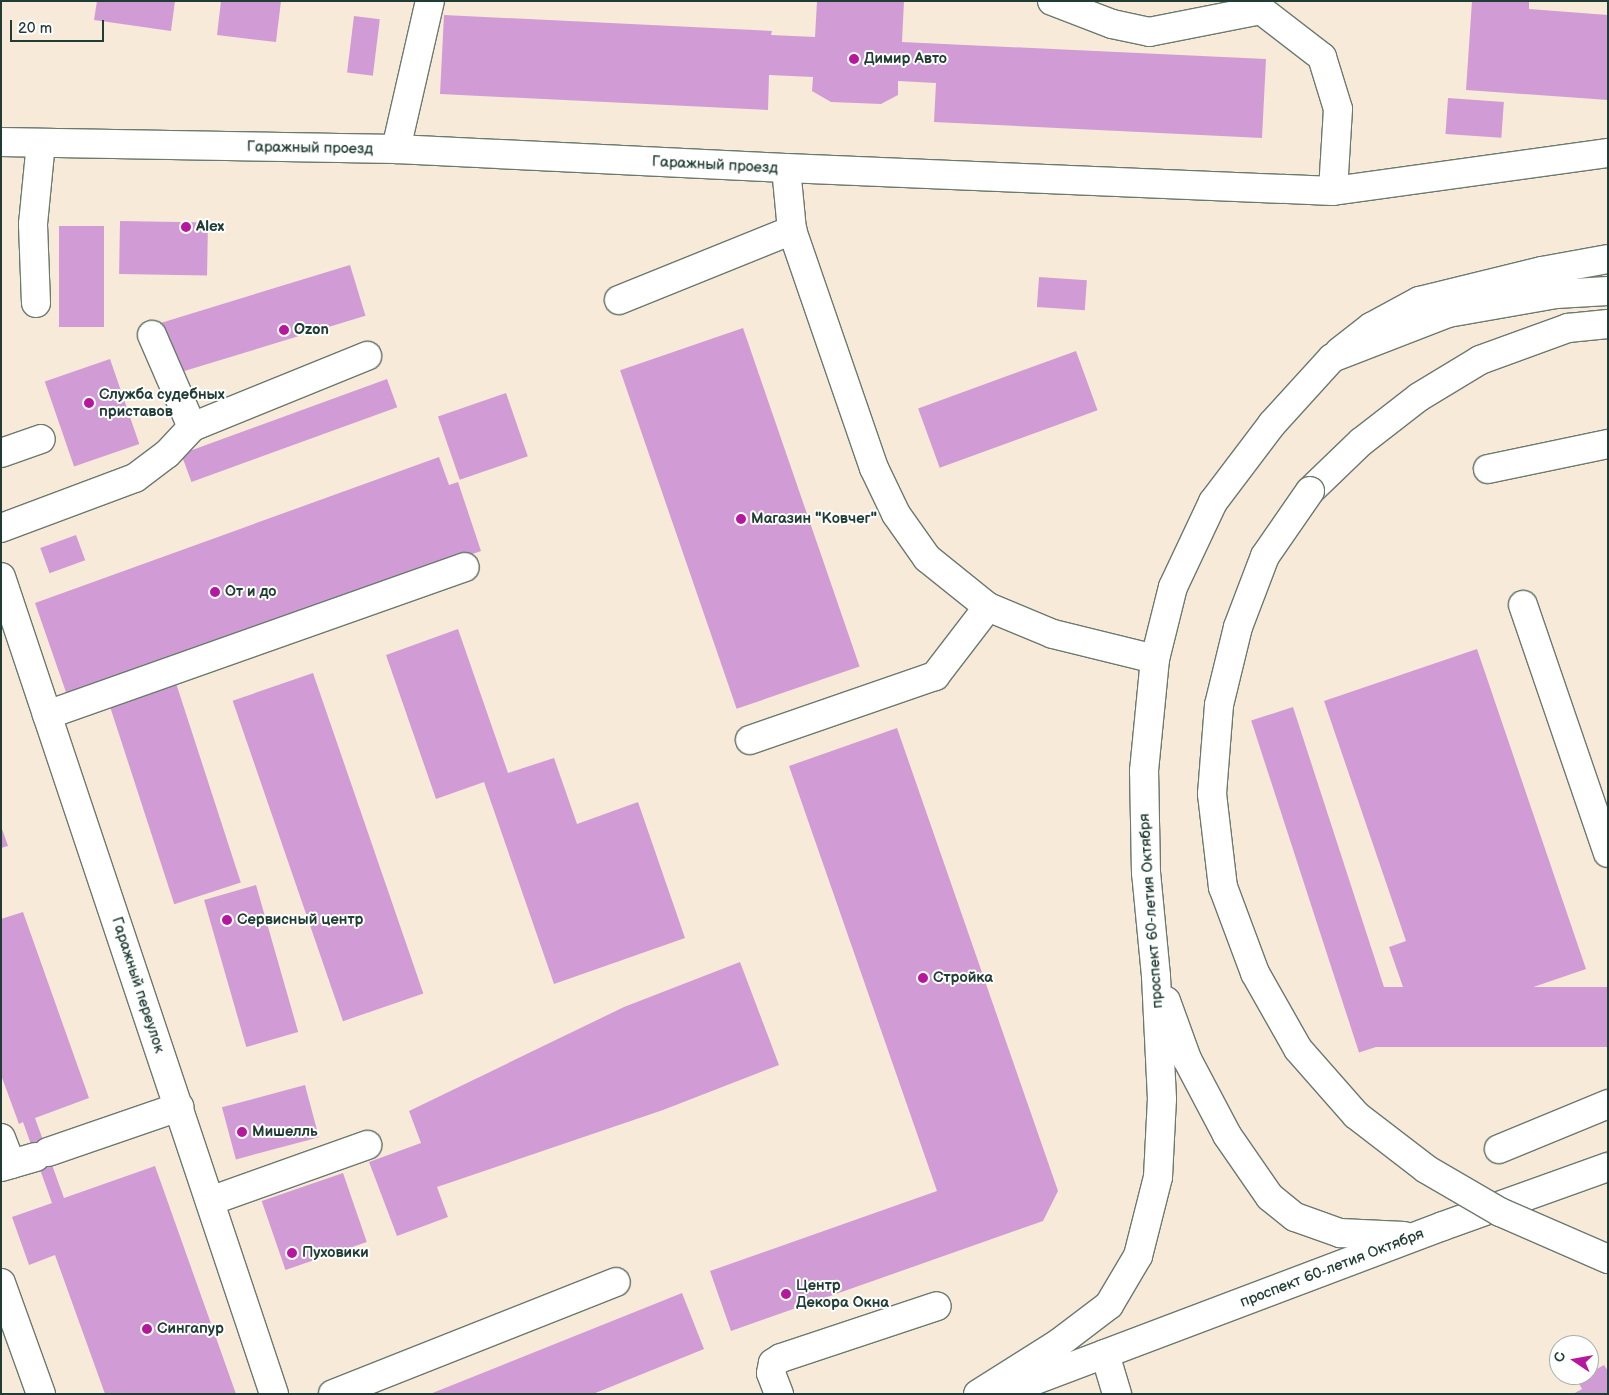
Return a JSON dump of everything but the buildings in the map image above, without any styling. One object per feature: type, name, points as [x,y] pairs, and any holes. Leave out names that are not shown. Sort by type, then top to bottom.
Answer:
[{"type":"main road","points":[[396,149],[430,1]]},
{"type":"main road","points":[[1052,1],[1112,24],[1149,32],[1259,6],[1322,58],[1338,109],[1333,191]]},
{"type":"main road","name":"Гаражный проезд","points":[[1,142],[396,149],[786,168],[792,230],[874,468],[896,514],[926,558],[988,607],[1054,634],[1155,659]]},
{"type":"main road","points":[[36,303],[33,224],[41,143]]},
{"type":"main road","points":[[786,168],[1333,191],[1608,153]]},
{"type":"main road","points":[[618,300],[792,230]]},
{"type":"main road","points":[[1332,358],[1371,327],[1420,301],[1542,271],[1608,259]]},
{"type":"main road","name":"проспект 60-летия Октября","points":[[978,1394],[1059,1343],[1109,1304],[1138,1256],[1158,1177],[1162,1099],[1156,976],[1146,873],[1144,771],[1155,659],[1173,587],[1213,502],[1272,424],[1332,358],[1448,313],[1556,294],[1608,291]]},
{"type":"main road","points":[[1608,324],[1568,328],[1480,360],[1419,397],[1375,431],[1310,491],[1265,556],[1238,627],[1219,705],[1212,794],[1223,887],[1255,973],[1298,1049],[1356,1115],[1426,1168],[1500,1212],[1608,1259]]},
{"type":"main road","points":[[152,335],[192,427]]},
{"type":"main road","points":[[1,528],[135,478],[167,454],[192,427],[366,356]]},
{"type":"main road","points":[[1,453],[41,439]]},
{"type":"main road","points":[[1488,469],[1608,444]]},
{"type":"main road","points":[[47,714],[465,567]]},
{"type":"main road","name":"Гаражный переулок","points":[[1,577],[7,611],[47,714],[274,1394]]},
{"type":"main road","points":[[1523,605],[1608,853]]},
{"type":"main road","points":[[750,740],[935,676],[988,607]]},
{"type":"main road","points":[[1156,976],[1187,1059],[1227,1134],[1270,1197],[1295,1217],[1340,1233],[1406,1236],[1443,1226]]},
{"type":"main road","points":[[1499,1149],[1608,1104]]},
{"type":"main road","points":[[1,1138],[24,1160],[179,1107]]},
{"type":"main road","points":[[210,1201],[367,1145]]},
{"type":"main road","name":"проспект 60-летия Октября","points":[[1000,1394],[1443,1226],[1608,1167]]},
{"type":"main road","points":[[333,1394],[616,1282]]},
{"type":"main road","points":[[1,1283],[41,1394]]},
{"type":"main road","points":[[780,1394],[771,1373],[773,1363],[781,1358],[937,1306]]},
{"type":"main road","points":[[1105,1354],[1117,1394]]},
{"type":"place","name":"Димир Авто","points":[[854,59]]},
{"type":"place","name":"Alex","points":[[186,227]]},
{"type":"place","name":"Ozon","points":[[284,330]]},
{"type":"place","name":"Служба судебных приставов","points":[[89,403]]},
{"type":"place","name":"Магазин \"Ковчег\"","points":[[741,519]]},
{"type":"place","name":"От и до","points":[[215,592]]},
{"type":"place","name":"Сервисный центр","points":[[227,920]]},
{"type":"place","name":"Стройка","points":[[923,978]]},
{"type":"place","name":"Мишелль","points":[[242,1132]]},
{"type":"place","name":"Пуховики","points":[[292,1253]]},
{"type":"place","name":"Центр Декора Окна","points":[[786,1294]]},
{"type":"place","name":"Сингапур","points":[[147,1329]]}]
